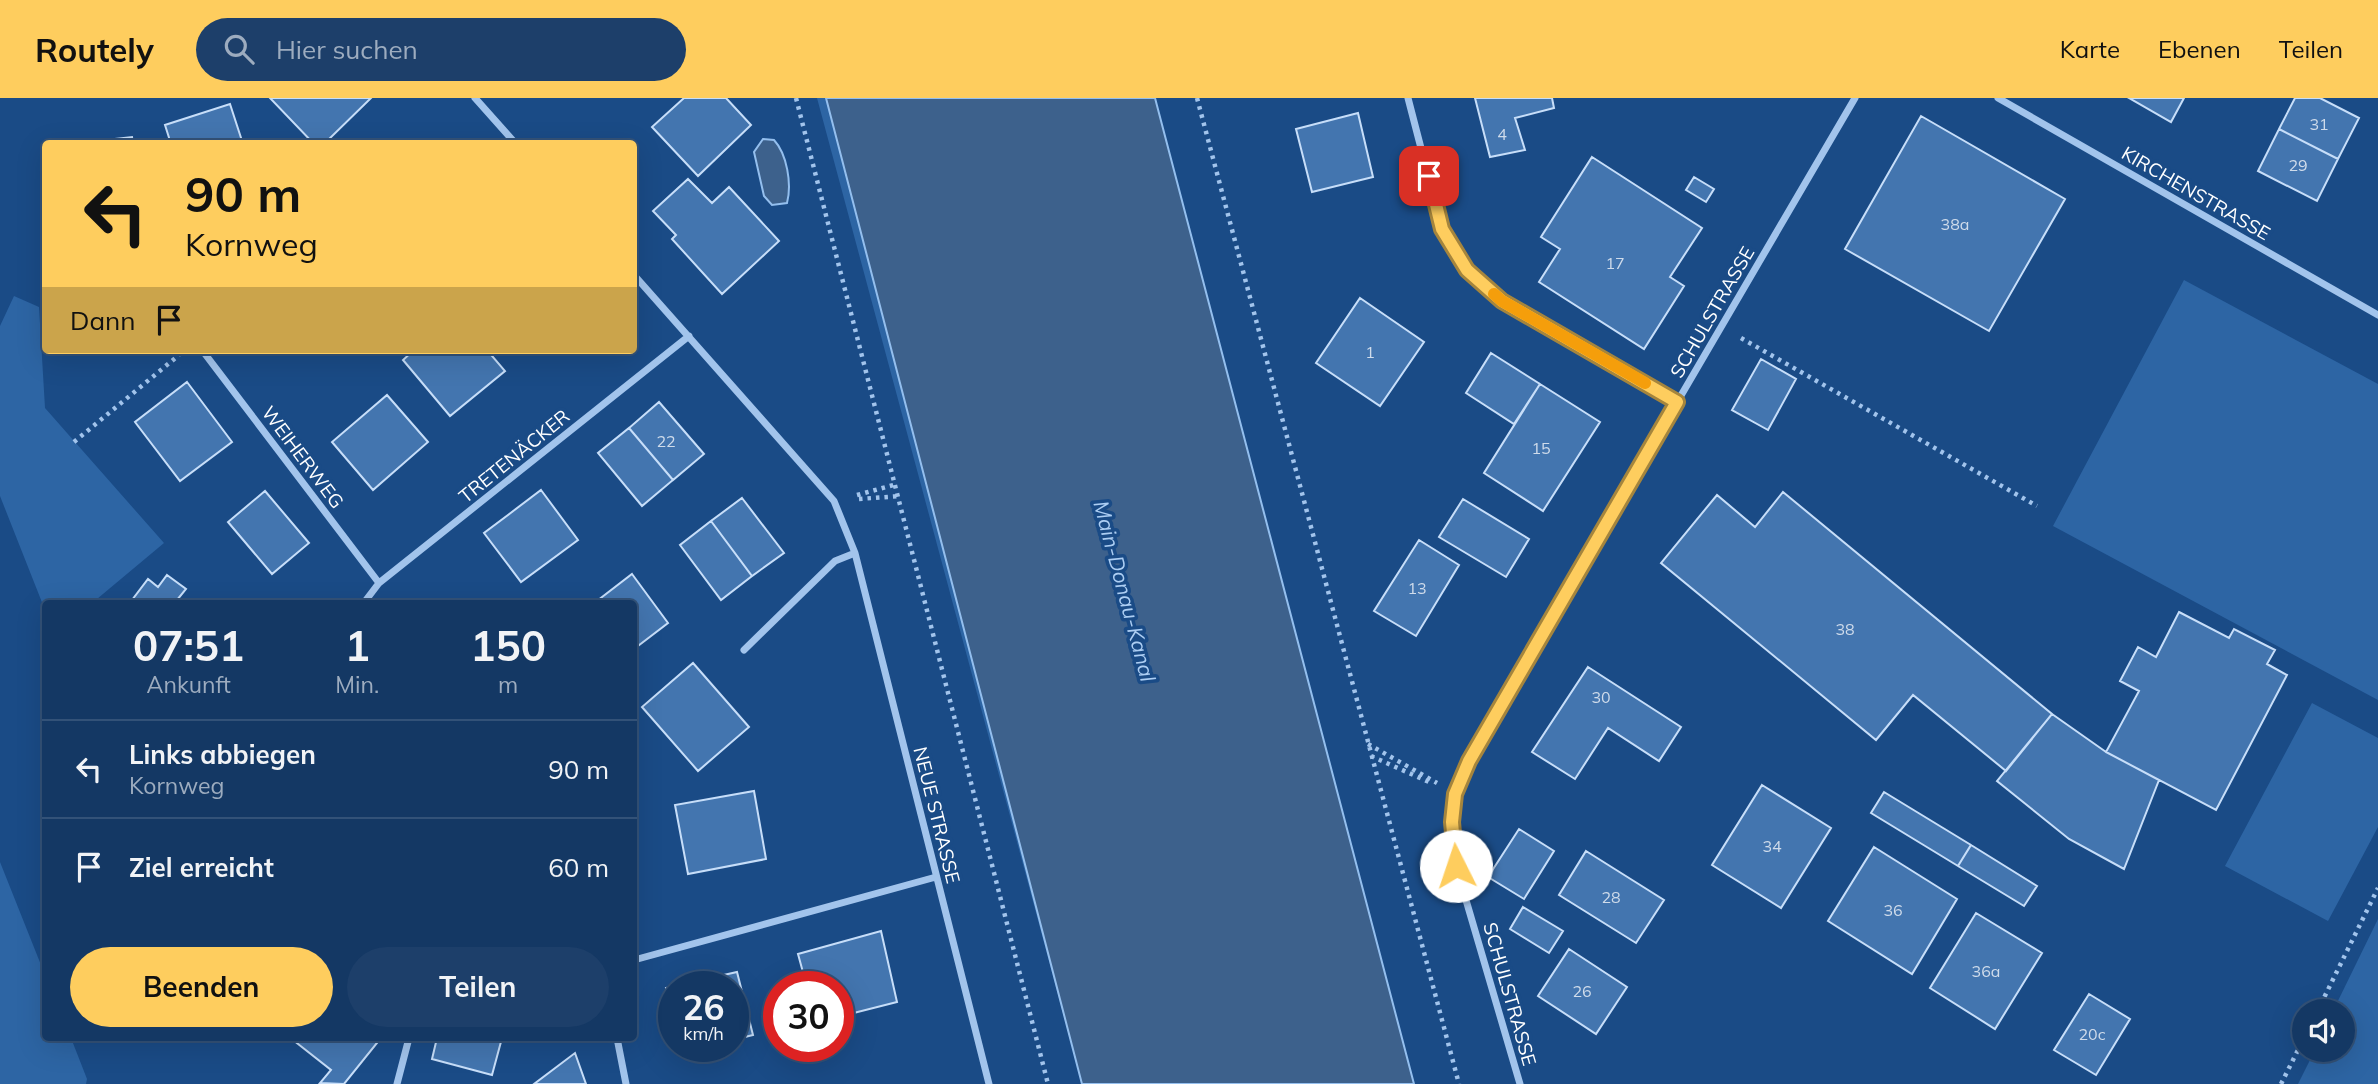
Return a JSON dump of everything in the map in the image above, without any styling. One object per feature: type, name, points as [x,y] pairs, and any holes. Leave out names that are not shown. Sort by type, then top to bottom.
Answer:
[{"type":"street","points":[[475,98],[512,140]]},
{"type":"street","points":[[1408,98],[1442,229],[1467,270],[1502,301],[1677,402]]},
{"type":"street","name":"SCHULSTRASSE","points":[[1520,1084],[1456,866],[1452,822],[1455,794],[1469,761],[1855,98]]},
{"type":"street","name":"KIRCHENSTRASSE","points":[[1998,98],[2378,315]]},
{"type":"street","name":"NEUE STRASSE","points":[[637,278],[834,501],[855,554],[989,1084]]},
{"type":"street","name":"TRETENÄCKER","points":[[366,600],[379,583],[689,336]]},
{"type":"street","name":"WEIHERWEG","points":[[205,354],[379,583]]},
{"type":"street","points":[[744,650],[835,562],[855,554]]},
{"type":"street","points":[[637,959],[936,877]]},
{"type":"street","points":[[397,1084],[408,1041]]},
{"type":"street","points":[[618,1041],[625,1084]]},
{"type":"path","points":[[796,98],[900,496],[1048,1084]]},
{"type":"path","points":[[1197,98],[1459,1084]]},
{"type":"path","points":[[1721,327],[2036,506]]},
{"type":"path","points":[[74,442],[180,354]]},
{"type":"path","points":[[834,501],[897,485]]},
{"type":"path","points":[[834,501],[900,496]]},
{"type":"path","points":[[1368,744],[1455,794]]},
{"type":"path","points":[[1371,755],[1455,794]]},
{"type":"path","points":[[2323,999],[2378,888]]},
{"type":"path","points":[[2281,1084],[2292,1062]]},
{"type":"shaded area","points":[[817,98],[826,98],[1082,1084]]},
{"type":"shaded area","points":[[2184,280],[2378,384],[2378,700],[2053,526]]},
{"type":"shaded area","points":[[14,296],[39,307],[45,408],[164,543],[96,600],[42,600],[42,602],[0,496],[0,326]]},
{"type":"shaded area","points":[[2312,703],[2378,738],[2378,827],[2328,921],[2225,866]]},
{"type":"shaded area","points":[[0,862],[42,967],[42,1041],[72,1041],[87,1079],[86,1084],[0,1084]]},
{"type":"shaded area","points":[[2378,919],[2378,1084],[2298,1084],[2309,1062],[2355,1062],[2355,999],[2339,999]]},
{"type":"water","name":"Main-Donau-Kanal","points":[[826,98],[1155,98],[1414,1084],[1082,1084]]},
{"type":"water","points":[[763,139],[774,140],[785,161],[789,178],[787,203],[772,205],[764,196],[754,152]]},
{"type":"building","points":[[270,98],[371,98],[328,140],[310,140]]},
{"type":"building","points":[[684,98],[726,98],[751,125],[698,176],[652,127]]},
{"type":"building","points":[[1475,98],[1552,98],[1554,108],[1515,118],[1525,150],[1490,157]]},
{"type":"building","points":[[2129,98],[2184,98],[2171,122]]},
{"type":"building","points":[[2295,98],[2320,98],[2359,118],[2338,159],[2279,129]]},
{"type":"building","points":[[230,104],[242,140],[170,140],[165,125]]},
{"type":"building","points":[[1358,113],[1373,177],[1312,192],[1296,129]]},
{"type":"building","points":[[1921,116],[2065,199],[1989,331],[1845,249]]},
{"type":"building","points":[[2279,129],[2338,159],[2317,201],[2258,171]]},
{"type":"building","points":[[132,137],[132,140],[105,140]]},
{"type":"building","points":[[1592,157],[1702,228],[1670,277],[1684,286],[1644,349],[1539,282],[1560,249],[1541,237]]},
{"type":"building","points":[[1694,177],[1714,189],[1706,202],[1686,190]]},
{"type":"building","points":[[688,179],[712,203],[729,187],[779,241],[722,294],[672,239],[676,235],[653,211]]},
{"type":"building","points":[[1360,298],[1424,342],[1380,406],[1316,363]]},
{"type":"building","points":[[1491,353],[1540,384],[1514,424],[1466,393]]},
{"type":"building","points":[[410,354],[490,354],[505,371],[450,416],[403,360]]},
{"type":"building","points":[[1761,359],[1796,379],[1768,430],[1732,410]]},
{"type":"building","points":[[187,382],[232,442],[180,481],[135,422]]},
{"type":"building","points":[[1540,384],[1600,422],[1543,511],[1484,473]]},
{"type":"building","points":[[387,395],[428,442],[373,490],[332,442]]},
{"type":"building","points":[[659,402],[704,454],[673,480],[629,428]]},
{"type":"building","points":[[629,428],[673,480],[642,506],[598,453]]},
{"type":"building","points":[[541,490],[578,540],[521,582],[484,533]]},
{"type":"building","points":[[265,491],[309,543],[272,574],[228,522]]},
{"type":"building","points":[[1783,492],[2052,714],[2006,771],[1913,695],[1876,740],[1661,563],[1717,495],[1755,527]]},
{"type":"building","points":[[742,498],[784,553],[752,576],[711,521]]},
{"type":"building","points":[[1463,499],[1529,539],[1506,577],[1439,537]]},
{"type":"building","points":[[711,521],[752,576],[721,600],[680,545]]},
{"type":"building","points":[[1419,540],[1459,565],[1416,636],[1374,611]]},
{"type":"building","points":[[632,574],[668,623],[637,647],[637,600],[598,600]]},
{"type":"building","points":[[167,575],[186,589],[177,600],[132,600],[148,579],[158,587]]},
{"type":"building","points":[[2179,612],[2229,638],[2234,629],[2275,650],[2267,664],[2287,675],[2216,810],[2106,752],[2139,691],[2120,681],[2138,647],[2156,657]]},
{"type":"building","points":[[693,663],[749,727],[698,771],[642,707]]},
{"type":"building","points":[[1588,667],[1681,727],[1659,761],[1608,728],[1575,779],[1532,752]]},
{"type":"building","points":[[2052,714],[2106,752],[2159,780],[2124,869],[2069,839],[1997,781]]},
{"type":"building","points":[[1762,785],[1831,828],[1781,908],[1712,865]]},
{"type":"building","points":[[754,791],[766,859],[688,874],[675,805]]},
{"type":"building","points":[[1884,792],[1971,845],[1958,866],[1871,813]]},
{"type":"building","points":[[1519,829],[1554,851],[1524,899],[1488,877]]},
{"type":"building","points":[[1971,845],[2037,886],[2024,906],[1958,866]]},
{"type":"building","points":[[1874,847],[1957,899],[1912,974],[1828,921]]},
{"type":"building","points":[[1586,851],[1664,900],[1636,943],[1559,895]]},
{"type":"building","points":[[1523,907],[1563,931],[1549,953],[1510,929]]},
{"type":"building","points":[[1976,913],[2042,953],[1995,1029],[1930,988]]},
{"type":"building","points":[[881,931],[897,1002],[854,1013],[854,971],[803,971],[798,954]]},
{"type":"building","points":[[1569,949],[1627,987],[1596,1034],[1538,996]]},
{"type":"building","points":[[2089,994],[2130,1019],[2096,1075],[2054,1050]]},
{"type":"building","points":[[749,1019],[753,1035],[749,1036]]},
{"type":"building","points":[[294,1041],[379,1041],[344,1084],[320,1083],[331,1070]]},
{"type":"building","points":[[436,1041],[501,1041],[492,1075],[432,1059]]},
{"type":"building","points":[[575,1053],[586,1084],[534,1084]]},
{"type":"slow traffic","points":[[1494,294],[1645,383]]},
{"type":"route","points":[[1429,176],[1442,229],[1467,270],[1502,301],[1677,402],[1469,761],[1455,794],[1452,822],[1456,866]]}]
